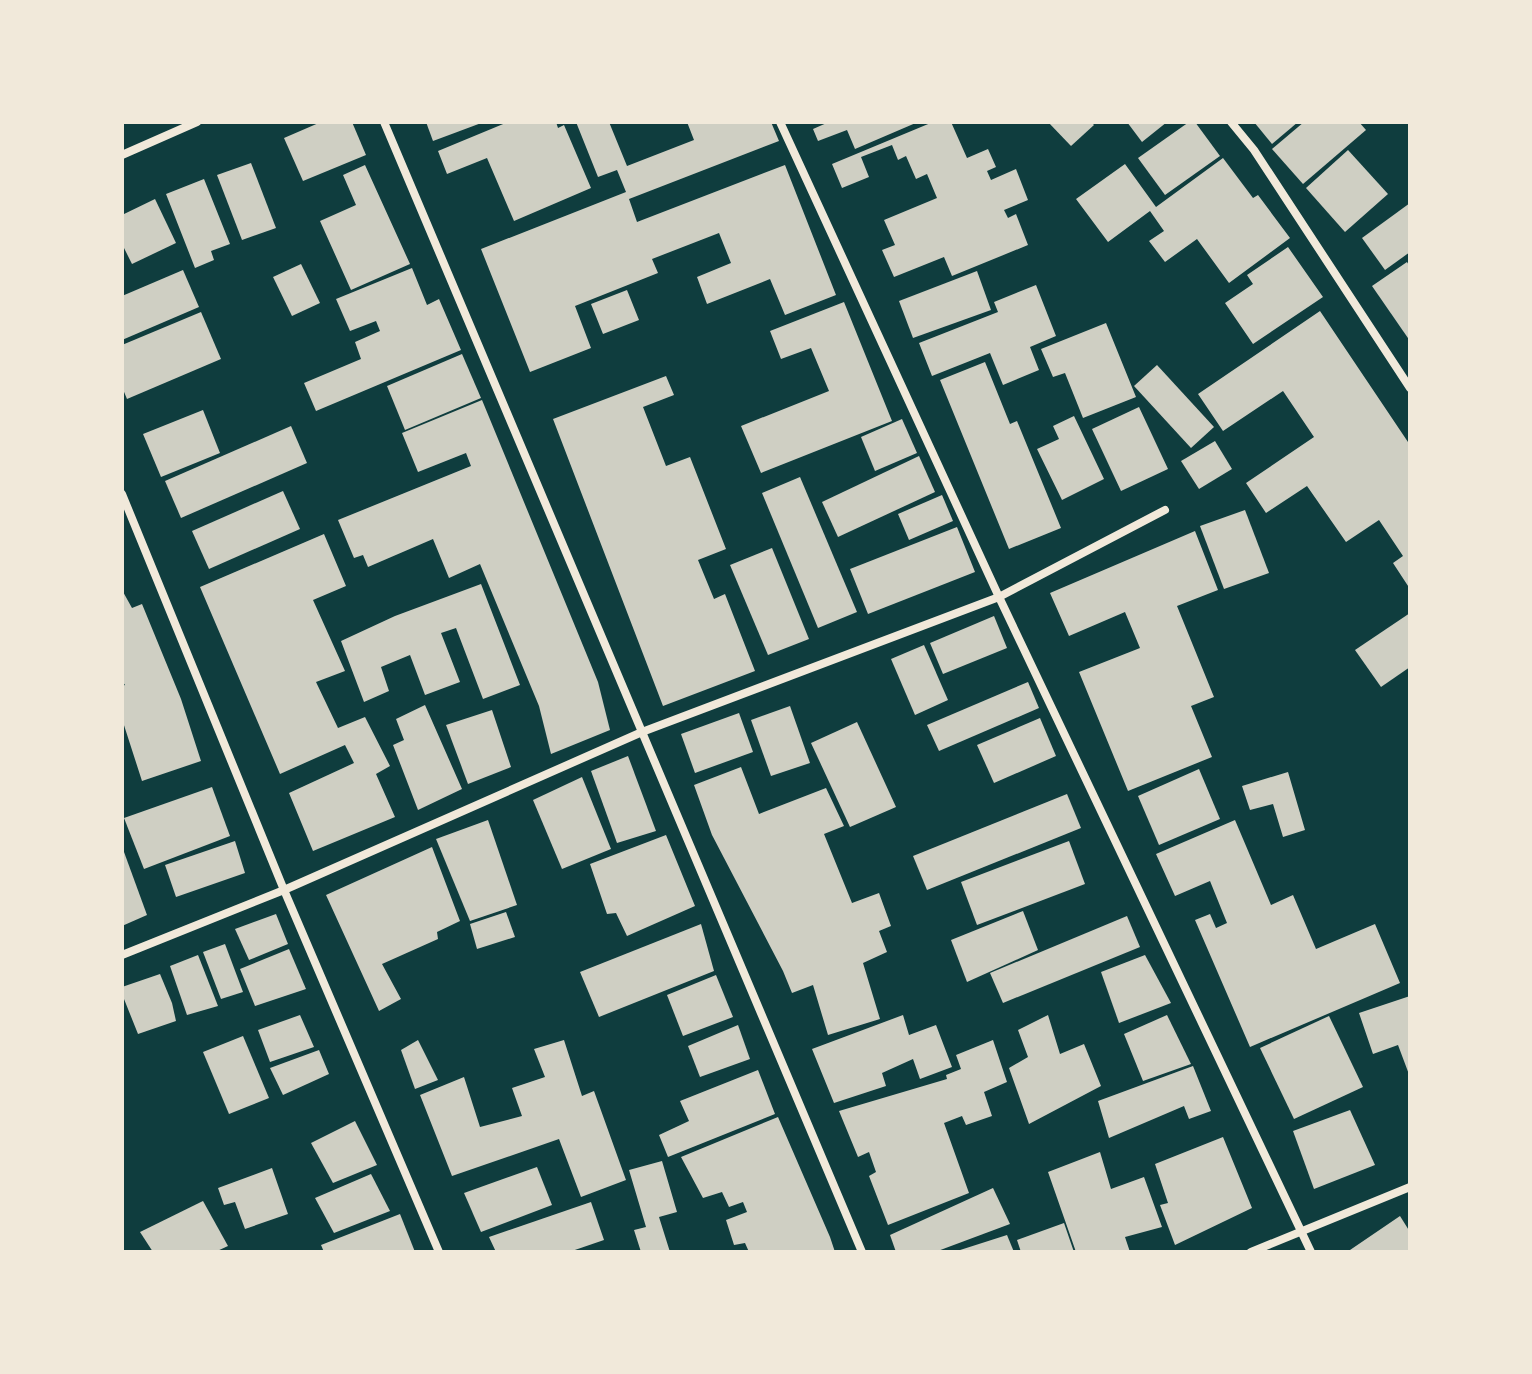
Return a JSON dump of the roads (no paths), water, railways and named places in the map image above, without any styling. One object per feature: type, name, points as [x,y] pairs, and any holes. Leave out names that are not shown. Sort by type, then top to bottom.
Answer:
[{"type":"street","points":[[122,155],[197,122]]},
{"type":"street","points":[[384,122],[862,1252]]},
{"type":"street","points":[[780,122],[999,597],[1311,1252]]},
{"type":"street","points":[[1231,122],[1254,150],[1410,388]]},
{"type":"street","points":[[122,494],[284,890],[439,1252]]},
{"type":"street","points":[[122,955],[284,890],[642,732],[999,597],[1165,510]]},
{"type":"street","points":[[1251,1252],[1410,1187]]}]
